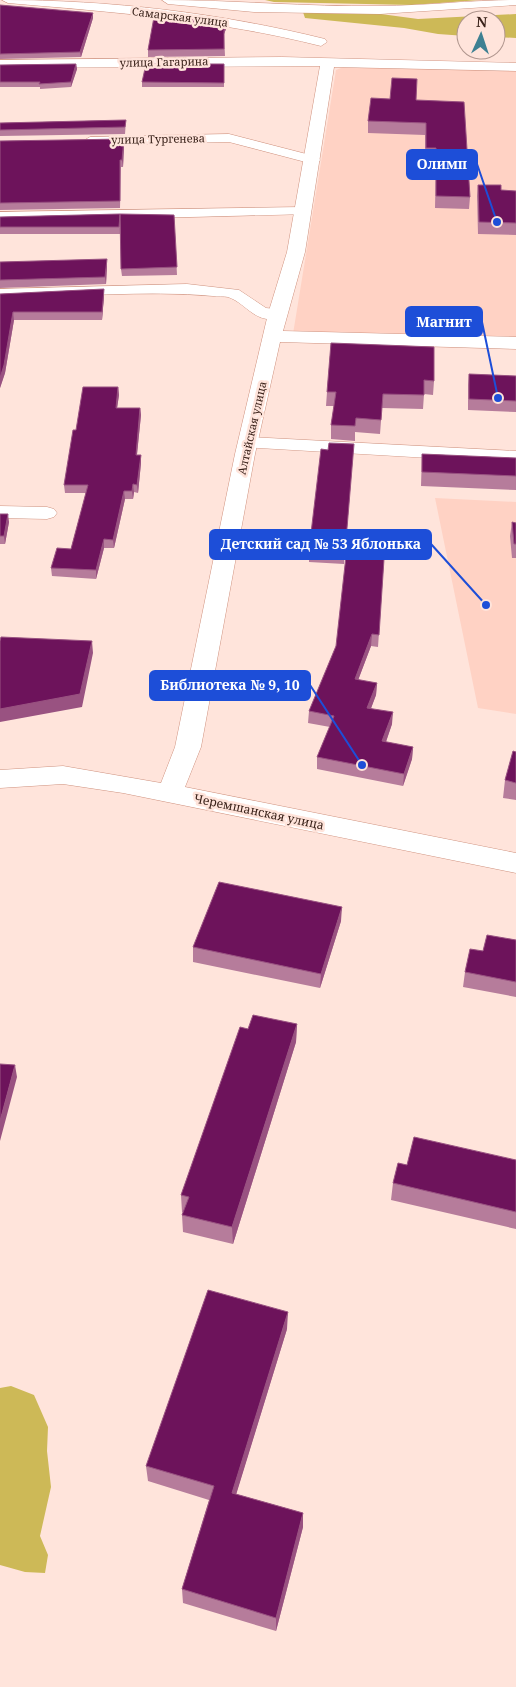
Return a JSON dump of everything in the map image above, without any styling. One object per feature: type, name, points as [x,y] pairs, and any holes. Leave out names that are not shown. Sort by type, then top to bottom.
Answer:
[{"type":"main road","points":[[168,0],[254,8],[380,10],[516,1]]},
{"type":"main road","name":"улица Гагарина","points":[[0,64],[328,62],[516,67]]},
{"type":"main road","name":"Алтайская улица","points":[[170,793],[188,747],[245,454],[249,444],[277,314],[296,252],[328,62]]},
{"type":"main road","points":[[273,336],[516,343]]},
{"type":"main road","name":"Черемшанская улица","points":[[0,779],[63,775],[123,784],[516,863]]},
{"type":"street","name":"Самарская улица","points":[[8,0],[177,16],[276,30],[321,42]]},
{"type":"street","points":[[254,8],[321,42],[328,62]]},
{"type":"street","name":"улица Тургенева","points":[[80,141],[229,138],[313,160]]},
{"type":"street","points":[[0,217],[304,211]]},
{"type":"street","points":[[0,294],[187,289],[233,293],[261,312],[277,314]]},
{"type":"street","points":[[249,444],[516,457]]},
{"type":"street","points":[[0,512],[47,513]]},
{"type":"shaded area","points":[[265,0],[480,0],[412,5],[274,2]]},
{"type":"shaded area","points":[[303,12],[381,14],[418,19],[456,17],[456,35],[404,28],[305,18]]},
{"type":"shaded area","points":[[516,14],[516,38],[506,38],[506,15]]},
{"type":"shaded area","points":[[351,64],[516,69],[516,338],[293,334],[336,70]]},
{"type":"shaded area","points":[[435,498],[516,502],[516,714],[478,708]]},
{"type":"shaded area","points":[[11,1386],[34,1395],[48,1427],[47,1451],[51,1487],[40,1536],[48,1555],[45,1573],[25,1572],[0,1565],[0,1388]]},
{"type":"building","points":[[0,5],[93,13],[80,52],[0,54]]},
{"type":"building","points":[[154,17],[226,22],[224,28],[224,49],[148,50]]},
{"type":"building","points":[[76,64],[71,82],[39,84],[40,82],[0,82],[0,65]]},
{"type":"building","points":[[146,64],[224,64],[224,83],[142,82]]},
{"type":"building","points":[[392,78],[417,79],[416,100],[464,102],[470,197],[436,196],[436,148],[426,148],[426,123],[368,121],[371,98],[390,99]]},
{"type":"building","points":[[126,120],[125,127],[0,130],[0,123]]},
{"type":"building","points":[[124,139],[122,160],[120,160],[120,201],[0,203],[0,141]]},
{"type":"building","points":[[478,185],[501,185],[501,190],[516,191],[516,223],[479,222]]},
{"type":"building","points":[[120,214],[174,215],[177,267],[121,269]]},
{"type":"building","points":[[120,214],[119,227],[0,227],[0,217]]},
{"type":"building","points":[[107,259],[105,277],[0,280],[0,262]]},
{"type":"building","points":[[104,289],[102,312],[13,312],[0,378],[0,294]]},
{"type":"building","points":[[331,343],[434,347],[434,381],[424,380],[424,395],[383,394],[381,420],[356,418],[355,426],[331,425],[336,392],[327,392]]},
{"type":"building","points":[[469,374],[516,376],[516,401],[469,399]]},
{"type":"building","points":[[83,387],[118,387],[116,408],[140,408],[136,455],[141,455],[137,485],[133,484],[132,491],[124,491],[113,540],[104,539],[96,570],[51,568],[57,548],[71,549],[88,485],[64,485],[73,430],[76,430]]},
{"type":"building","points":[[329,443],[354,444],[345,552],[309,550],[321,449],[328,450]]},
{"type":"building","points":[[422,454],[516,458],[516,476],[422,472]]},
{"type":"building","points":[[0,514],[8,514],[4,536],[0,536]]},
{"type":"building","points":[[512,522],[516,523],[516,544],[514,544]]},
{"type":"building","points":[[346,556],[384,559],[379,635],[372,634],[355,679],[377,683],[367,708],[393,712],[382,741],[413,747],[404,774],[317,757],[334,716],[309,711],[336,646]]},
{"type":"building","points":[[1,637],[92,641],[80,694],[0,709]]},
{"type":"building","points":[[513,751],[516,752],[516,783],[505,780]]},
{"type":"building","points":[[219,882],[342,907],[321,974],[193,947]]},
{"type":"building","points":[[487,935],[516,940],[516,982],[465,972],[470,949],[483,951]]},
{"type":"building","points":[[253,1015],[297,1024],[232,1227],[182,1215],[189,1197],[181,1195],[240,1027],[248,1029]]},
{"type":"building","points":[[0,1064],[15,1065],[0,1121]]},
{"type":"building","points":[[414,1137],[516,1160],[516,1212],[393,1183],[398,1163],[407,1165]]},
{"type":"building","points":[[208,1290],[288,1312],[232,1493],[303,1513],[276,1618],[182,1589],[214,1486],[146,1466]]},
{"type":"place","name":"Олимп","points":[[497,222]]},
{"type":"place","name":"Магнит","points":[[498,398]]},
{"type":"place","name":"Детский сад № 53 Яблонька","points":[[486,605]]},
{"type":"place","name":"Библиотека № 9, 10","points":[[362,765]]}]
